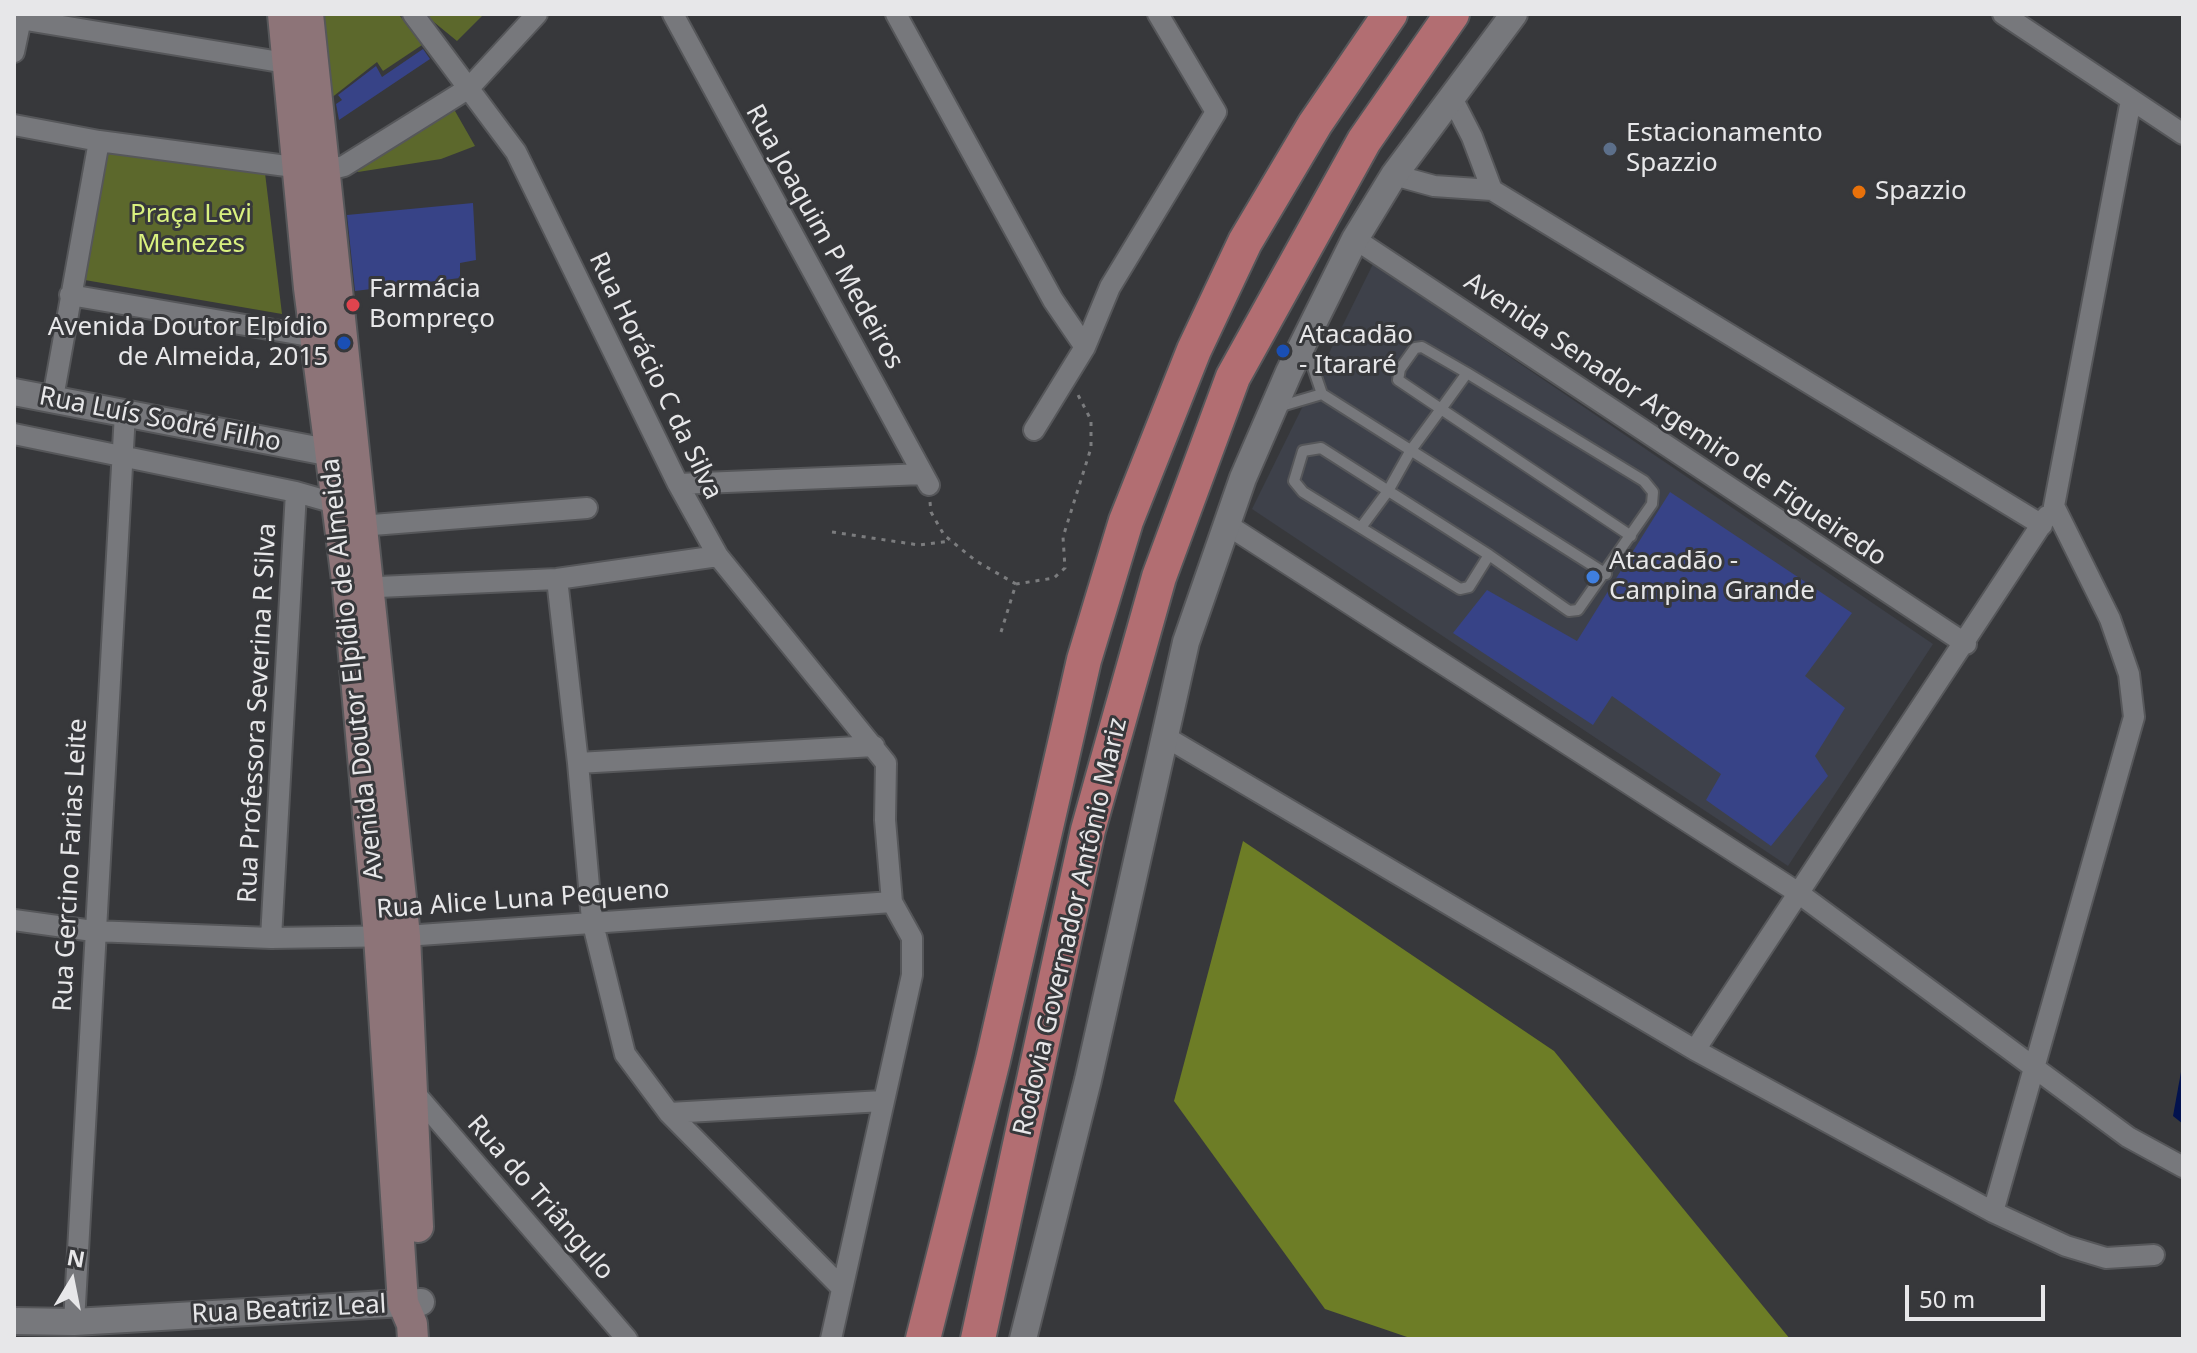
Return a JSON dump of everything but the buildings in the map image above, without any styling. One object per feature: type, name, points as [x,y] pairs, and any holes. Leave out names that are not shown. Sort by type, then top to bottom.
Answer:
[{"type":"highway","name":"Rodovia Governador Antônio Mariz","points":[[923,1339],[997,1045],[1084,660],[1126,521],[1194,350],[1245,242],[1315,124],[1390,14]]},
{"type":"highway","name":"Rodovia Governador Antônio Mariz","points":[[978,1339],[1088,830],[1159,577],[1233,377],[1364,141],[1452,14]]},
{"type":"main road","name":"Avenida Doutor Elpídio de Almeida","points":[[283,14],[286,63],[311,169],[342,453],[338,504],[358,588]]},
{"type":"main road","name":"Avenida Doutor Elpídio de Almeida","points":[[308,14],[315,337],[360,526],[358,588],[392,936],[413,1091],[412,1317]]},
{"type":"main road","name":"Avenida Doutor Elpídio de Almeida","points":[[392,936],[412,1317]]},
{"type":"street","name":"Rua Horácio C da Silva","points":[[413,14],[516,152],[678,484],[718,556],[874,746]]},
{"type":"street","points":[[14,125],[99,141],[311,169],[344,166],[469,88],[537,14]]},
{"type":"street","name":"Rua Joaquim P Medeiros","points":[[673,14],[926,479]]},
{"type":"street","points":[[896,14],[1053,300],[1085,347]]},
{"type":"street","points":[[1034,430],[1085,347],[1110,287],[1178,172],[1209,129],[1216,112],[1209,95],[1158,14]]},
{"type":"street","points":[[1023,1339],[1088,1080],[1186,642],[1226,524],[1272,409],[1355,239],[1394,175],[1514,14]]},
{"type":"street","points":[[2003,14],[2183,134]]},
{"type":"street","points":[[14,52],[17,19],[286,63]]},
{"type":"street","points":[[1451,96],[1492,190]]},
{"type":"street","points":[[1695,1050],[1797,892],[1966,644],[2054,506],[2131,100]]},
{"type":"street","points":[[53,398],[99,141]]},
{"type":"street","points":[[1394,175],[1434,186],[1492,190],[2042,525]]},
{"type":"street","name":"Avenida Senador Argemiro de Figueiredo","points":[[1355,239],[1966,644]]},
{"type":"street","points":[[70,295],[315,337]]},
{"type":"street","name":"Rua Luís Sodré Filho","points":[[14,392],[342,453]]},
{"type":"street","name":"Rua Gercino Farias Leite","points":[[74,1322],[93,931],[125,413]]},
{"type":"street","points":[[14,434],[296,492],[338,504]]},
{"type":"street","points":[[678,484],[926,479]]},
{"type":"street","name":"Rua Professora Severina R Silva","points":[[271,938],[296,492]]},
{"type":"street","points":[[1993,1212],[2134,717],[2129,674],[2110,619],[2054,506]]},
{"type":"street","points":[[360,526],[587,508]]},
{"type":"street","points":[[1226,524],[1797,892],[2128,1137],[2183,1167]]},
{"type":"street","points":[[358,588],[557,579],[718,556]]},
{"type":"street","points":[[557,579],[592,920],[625,1054],[669,1113],[842,1288]]},
{"type":"street","points":[[1164,736],[1695,1050],[1993,1212],[2066,1246],[2106,1258],[2154,1255]]},
{"type":"street","points":[[578,763],[874,746],[886,763],[885,820],[892,902],[912,938],[914,957],[831,1339]]},
{"type":"street","name":"Rua Alice Luna Pequeno","points":[[14,920],[93,931],[271,938],[392,936],[892,902]]},
{"type":"street","name":"Rua do Triângulo","points":[[413,1091],[627,1339]]},
{"type":"street","points":[[669,1113],[883,1101]]},
{"type":"street","name":"Rua Beatriz Leal","points":[[14,1321],[412,1317]]},
{"type":"lane","points":[[1304,341],[1322,394],[1606,574]]},
{"type":"lane","points":[[1489,555],[1469,587],[1460,589],[1303,492],[1294,481],[1303,451],[1321,448],[1489,555],[1569,611],[1584,606],[1606,574],[1631,536],[1652,504],[1653,492],[1644,481],[1467,373],[1422,347],[1415,348],[1400,369],[1398,380],[1631,536]]},
{"type":"lane","points":[[1362,526],[1388,491],[1411,450],[1467,373]]},
{"type":"lane","points":[[1272,409],[1322,394]]},
{"type":"path","points":[[926,479],[931,512],[944,535],[976,561],[1016,584],[1054,578],[1065,568],[1063,537],[1091,448],[1091,420],[1074,387]]},
{"type":"path","points":[[832,532],[919,545],[951,541]]},
{"type":"path","points":[[1001,632],[1016,584]]},
{"type":"shaded area","name":"Atacadão - Campina Grande","points":[[1373,264],[1933,644],[1788,866],[1252,509]]},
{"type":"shaded area","points":[[2183,1061],[2183,1124],[2173,1116]]},
{"type":"green space","points":[[312,14],[400,16],[422,45],[383,71],[377,62],[321,106]]},
{"type":"green space","points":[[424,14],[484,14],[457,41]]},
{"type":"green space","points":[[451,104],[475,146],[441,159],[358,172],[352,164]]},
{"type":"green space","name":"Praça Levi Menezes","points":[[105,149],[265,173],[282,314],[79,279]]},
{"type":"green space","points":[[1243,841],[1554,1051],[1790,1339],[1413,1339],[1325,1309],[1174,1101]]},
{"type":"place","name":"Estacionamento Spazzio","points":[[1610,149]]},
{"type":"place","name":"Spazzio","points":[[1859,192]]},
{"type":"place","name":"Farmácia Bompreço","points":[[353,305]]},
{"type":"place","name":"Avenida Doutor Elpídio de Almeida, 2015","points":[[344,343]]},
{"type":"place","name":"Atacadão - Itararé","points":[[1283,351]]},
{"type":"place","name":"Atacadão - Campina Grande","points":[[1593,577]]}]
